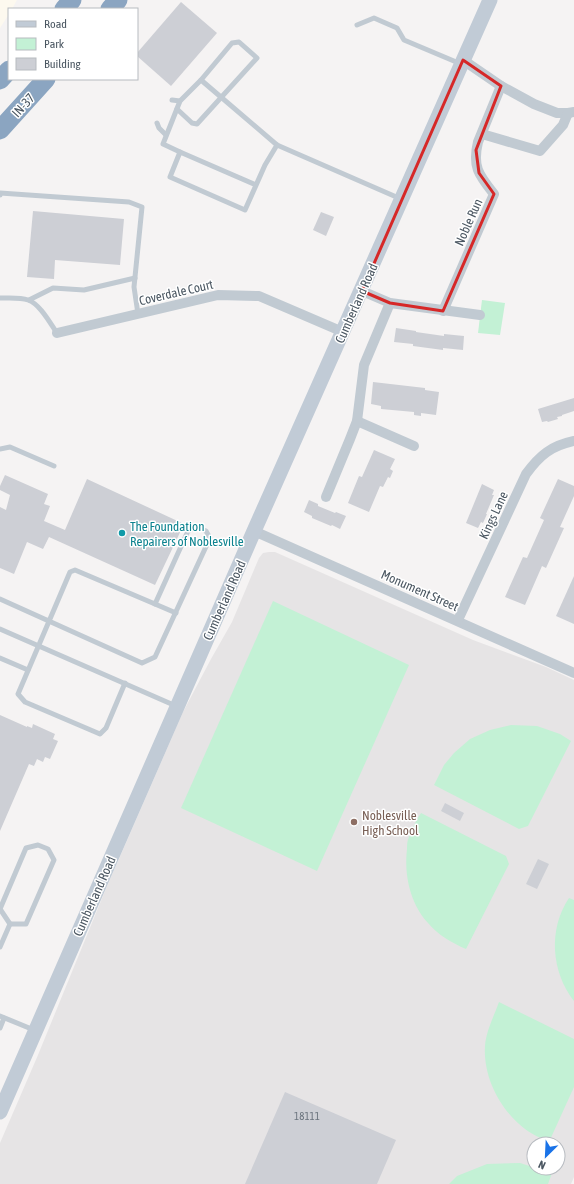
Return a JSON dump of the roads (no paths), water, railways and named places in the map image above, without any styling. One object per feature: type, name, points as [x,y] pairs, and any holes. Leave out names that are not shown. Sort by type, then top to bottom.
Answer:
[{"type":"highway","points":[[65,8],[72,0]]},
{"type":"highway","points":[[111,8],[118,0]]},
{"type":"highway","points":[[0,80],[8,71]]},
{"type":"highway","name":"IN-37","points":[[0,130],[45,80]]},
{"type":"street","name":"Cumberland Road","points":[[0,1112],[254,531],[362,291],[490,0]]},
{"type":"street","points":[[462,62],[501,86],[546,109],[557,113],[571,112]]},
{"type":"street","points":[[501,86],[482,134],[540,151],[563,125],[571,112]]},
{"type":"street","name":"Noble Run","points":[[443,311],[494,194],[479,173],[477,166],[476,150],[482,134]]},
{"type":"street","points":[[362,291],[390,303],[480,315]]},
{"type":"street","name":"Coverdale Court","points":[[57,333],[218,295],[259,296],[343,332]]},
{"type":"street","points":[[326,497],[357,421],[364,365],[390,303]]},
{"type":"street","points":[[357,421],[414,446]]},
{"type":"street","name":"Kings Lane","points":[[458,620],[526,474],[540,457],[553,448],[574,440]]},
{"type":"street","name":"Monument Street","points":[[254,531],[458,620],[574,673]]},
{"type":"lane","points":[[357,25],[374,18],[397,28],[404,40],[462,62]]},
{"type":"lane","points":[[176,109],[192,123],[198,124],[257,58],[239,42],[232,43],[201,80],[180,101],[176,109],[163,144],[256,185]]},
{"type":"lane","points":[[201,80],[277,145],[402,199]]},
{"type":"lane","points":[[172,100],[180,101]]},
{"type":"lane","points":[[157,123],[159,128],[166,135]]},
{"type":"lane","points":[[180,152],[170,177],[245,210],[265,165],[277,145]]},
{"type":"lane","points":[[0,194],[129,202],[142,207],[134,287],[138,314]]},
{"type":"lane","points":[[29,300],[53,288],[84,290],[135,278]]},
{"type":"lane","points":[[0,298],[29,300],[40,308],[57,333]]},
{"type":"lane","points":[[0,450],[10,448],[54,466]]},
{"type":"lane","points":[[0,599],[142,662],[155,657],[210,538],[206,531],[197,527],[188,531],[155,604]]},
{"type":"lane","points":[[125,683],[106,728],[100,734],[25,702],[18,694],[70,572],[75,570],[176,612]]},
{"type":"lane","points":[[0,628],[177,706]]},
{"type":"lane","points":[[0,658],[28,670]]},
{"type":"lane","points":[[38,845],[48,849],[54,860],[26,924],[10,924],[0,909],[26,848],[38,845]]},
{"type":"lane","points":[[0,947],[10,924]]},
{"type":"lane","points":[[0,1028],[2,1017],[36,1031]]},
{"type":"place","name":"The Foundation Repairers of Noblesville","points":[[122,533]]},
{"type":"place","name":"Noblesville High School","points":[[354,822]]}]
